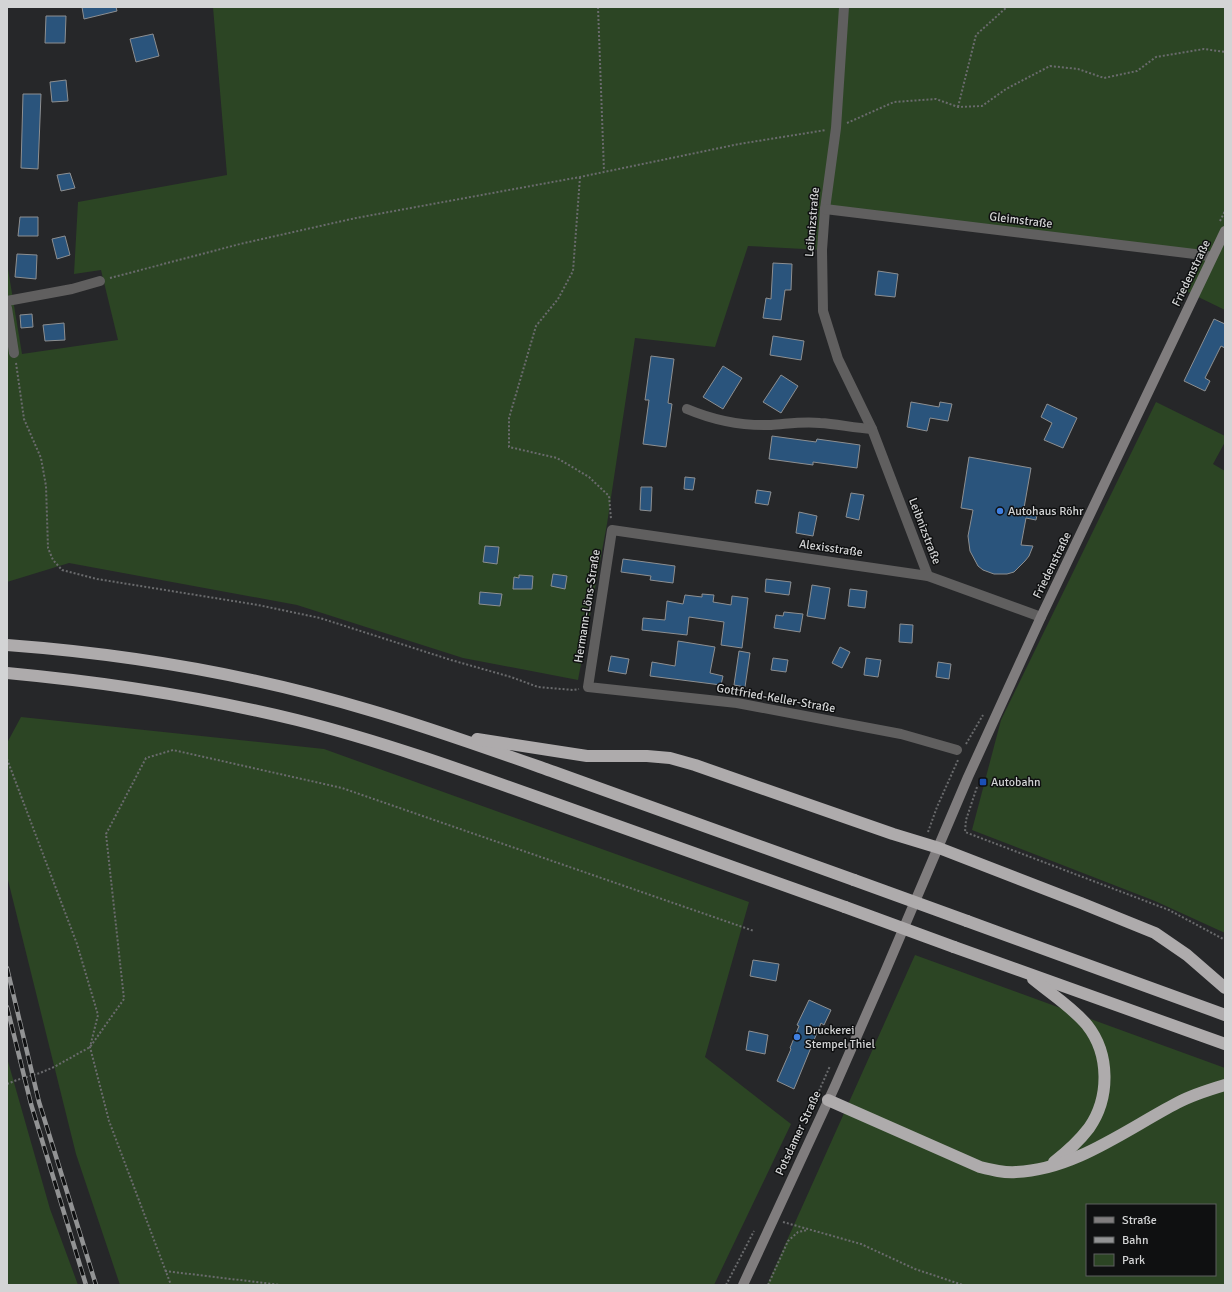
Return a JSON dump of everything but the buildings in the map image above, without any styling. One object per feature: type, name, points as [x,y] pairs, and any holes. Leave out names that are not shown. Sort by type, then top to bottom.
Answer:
[{"type":"highway","points":[[7,645],[144,659],[236,677],[368,709],[447,734],[688,819],[1225,1015]]},
{"type":"highway","points":[[7,673],[95,683],[168,694],[296,720],[359,737],[494,781],[1225,1044]]},
{"type":"highway","points":[[447,734],[587,756],[647,756],[670,758],[695,765],[893,834],[939,848],[1155,933],[1188,955],[1225,988]]},
{"type":"highway","points":[[1025,972],[1077,1013],[1088,1026],[1101,1054],[1104,1068],[1102,1098],[1098,1112],[1080,1140],[1049,1166]]},
{"type":"highway","points":[[828,1100],[980,1167],[999,1172],[1016,1172],[1032,1171],[1076,1158],[1178,1103],[1205,1091],[1225,1085]]},
{"type":"main road","name":"Friedenstraße","points":[[877,991],[968,777],[1041,617],[1225,232]]},
{"type":"main road","name":"Potsdamer Straße","points":[[743,1285],[877,991]]},
{"type":"street","name":"Leibnizstraße","points":[[844,7],[836,128],[825,209],[822,250],[823,311],[838,359],[872,429],[928,576]]},
{"type":"street","name":"Gleimstraße","points":[[825,209],[1212,257]]},
{"type":"street","points":[[7,301],[72,289],[100,281]]},
{"type":"street","points":[[7,308],[14,353]]},
{"type":"street","points":[[687,409],[706,417],[755,425],[797,422],[820,423],[859,429],[872,429]]},
{"type":"street","name":"Alexisstraße","points":[[612,530],[928,576],[1041,617]]},
{"type":"street","name":"Hermann-Löns-Straße","points":[[588,687],[612,530]]},
{"type":"street","name":"Gottfried-Keller-Straße","points":[[588,687],[737,703],[901,734],[960,751]]},
{"type":"path","points":[[598,7],[604,171]]},
{"type":"path","points":[[958,106],[976,35],[1007,7]]},
{"type":"path","points":[[100,281],[240,244],[356,218],[580,177],[739,144],[836,128],[894,102],[936,99],[958,106],[982,106],[1006,89],[1050,66],[1078,69],[1104,78],[1137,71],[1156,57],[1204,49],[1225,52]]},
{"type":"path","points":[[580,177],[573,271],[558,299],[536,326],[509,418],[509,447],[557,458],[589,478],[609,496],[612,530]]},
{"type":"path","points":[[14,353],[24,419],[41,458],[46,486],[48,548],[53,560],[62,570],[97,579],[258,605],[320,618],[538,686],[573,690],[588,687]]},
{"type":"path","points":[[931,822],[960,751],[983,714]]},
{"type":"path","points":[[7,1084],[54,1067],[90,1047],[124,999],[106,834],[146,758],[173,750],[342,788],[754,931]]},
{"type":"path","points":[[7,760],[77,944],[98,1016],[90,1047],[109,1121],[171,1285]]},
{"type":"path","points":[[978,784],[966,820],[965,832],[1169,910],[1225,940]]},
{"type":"path","points":[[780,1221],[861,1244],[915,1269],[963,1285]]},
{"type":"path","points":[[726,1285],[757,1225]]},
{"type":"path","points":[[768,1285],[788,1241],[798,1232],[809,1230]]},
{"type":"path","points":[[165,1271],[281,1285]]},
{"type":"green space","points":[[213,7],[1225,7],[1225,310],[1186,291],[1203,255],[826,209],[822,250],[748,246],[715,347],[635,338],[607,524],[578,680],[463,658],[297,605],[69,563],[7,582],[7,263],[22,354],[118,340],[101,270],[74,274],[78,202],[227,175]]},
{"type":"green space","points":[[1156,402],[1225,436],[1225,442],[1213,464],[1225,471],[1225,933],[1155,901],[972,830],[1001,720]]},
{"type":"green space","points":[[21,717],[324,749],[749,902],[705,1057],[791,1124],[714,1285],[120,1285],[76,1154],[7,876],[7,743]]},
{"type":"green space","points":[[915,955],[1225,1068],[1225,1285],[767,1285]]},
{"type":"green space","points":[[7,1058],[50,1209],[78,1285],[7,1285]]},
{"type":"railway","points":[[7,968],[39,1102],[96,1285]]},
{"type":"railway","points":[[7,1007],[31,1104],[86,1285]]},
{"type":"place","name":"Autohaus Röhr","points":[[1000,511]]},
{"type":"place","name":"Autobahn","points":[[983,782]]},
{"type":"place","name":"Druckerei Stempel Thiel","points":[[797,1037]]}]
